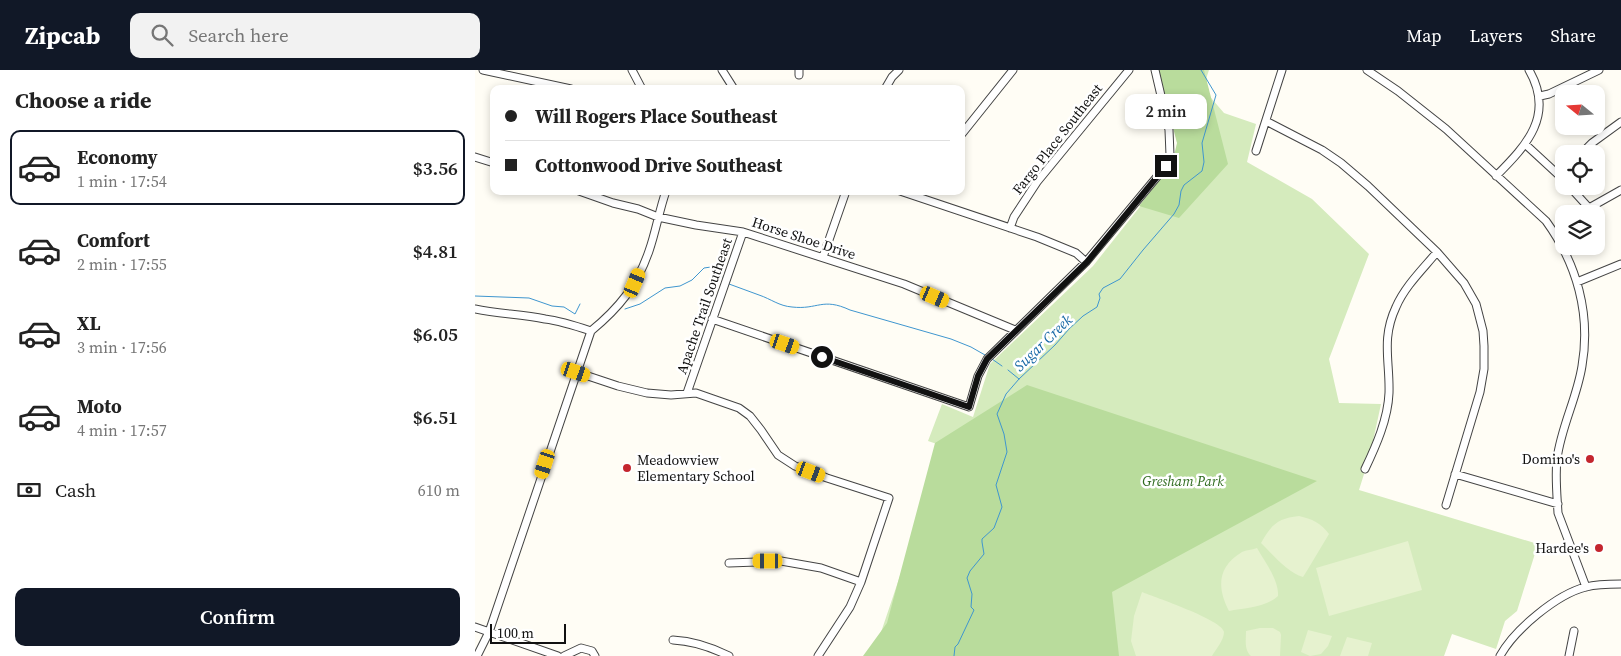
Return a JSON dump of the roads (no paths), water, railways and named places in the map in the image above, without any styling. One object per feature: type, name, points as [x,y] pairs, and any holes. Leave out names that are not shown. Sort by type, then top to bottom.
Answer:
[{"type":"street","points":[[483,70],[552,85]]},
{"type":"street","points":[[632,70],[640,85]]},
{"type":"street","points":[[722,70],[731,85]]},
{"type":"street","points":[[887,85],[899,70]]},
{"type":"street","points":[[965,130],[1013,70]]},
{"type":"street","name":"Fargo Place Southeast","points":[[1010,228],[1014,216],[1037,182],[1129,70]]},
{"type":"street","points":[[712,319],[969,407],[978,376],[987,359],[1087,262],[1166,166],[1170,155],[1169,130],[1155,70]]},
{"type":"street","points":[[1256,151],[1283,70]]},
{"type":"street","points":[[1367,70],[1422,109],[1446,129],[1546,221],[1564,248],[1577,282],[1585,322],[1584,352],[1575,396],[1557,458],[1557,504],[1558,513],[1586,587]]},
{"type":"street","points":[[1496,176],[1518,154],[1538,118],[1540,96],[1529,70]]},
{"type":"street","points":[[1540,96],[1549,94],[1584,74],[1599,70]]},
{"type":"street","points":[[1266,121],[1322,150],[1369,186],[1437,252],[1464,283],[1476,304],[1483,331],[1484,369],[1480,392],[1446,505]]},
{"type":"street","points":[[1590,145],[1621,122]]},
{"type":"street","points":[[1525,144],[1555,169]]},
{"type":"street","points":[[475,157],[490,162]]},
{"type":"street","points":[[1577,195],[1589,208],[1621,190]]},
{"type":"street","name":"Horse Shoe Drive","points":[[590,195],[658,217],[743,232],[903,284],[1015,330]]},
{"type":"street","points":[[477,656],[489,632],[591,331],[609,317],[635,283],[650,250],[665,195]]},
{"type":"street","points":[[823,258],[845,195]]},
{"type":"street","points":[[923,195],[1065,248],[1076,253],[1087,262]]},
{"type":"street","name":"Apache Trail Southeast","points":[[576,372],[618,386],[647,393],[671,395],[687,393],[743,232]]},
{"type":"street","points":[[1365,469],[1377,442],[1388,403],[1386,340],[1390,324],[1405,290],[1437,252]]},
{"type":"street","points":[[1577,282],[1621,264]]},
{"type":"street","points":[[475,309],[546,319],[567,323],[591,331]]},
{"type":"street","points":[[687,393],[696,393],[739,408],[750,416],[778,456],[795,466],[889,498],[861,582],[850,607],[817,656]]},
{"type":"street","points":[[1455,474],[1557,504]]},
{"type":"street","points":[[729,563],[781,561],[821,568],[861,582]]},
{"type":"street","points":[[1500,656],[1521,629],[1542,610],[1570,593],[1586,587],[1621,584]]},
{"type":"street","points":[[475,627],[558,656]]},
{"type":"street","points":[[1569,656],[1574,631]]},
{"type":"street","points":[[673,640],[687,640],[729,656]]},
{"type":"street","points":[[564,656],[581,648],[592,651],[595,656]]},
{"type":"waterway","name":"Sugar Creek","points":[[954,656],[955,647],[974,610],[971,607],[972,594],[967,578],[970,571],[984,554],[982,539],[994,528],[1002,507],[996,485],[1007,452],[1004,434],[997,414],[1006,394],[1019,379],[1083,316],[1097,307],[1100,298],[1099,294],[1103,288],[1120,279],[1174,214],[1179,205],[1184,185],[1202,171],[1204,162],[1202,143],[1216,95],[1201,70]]},
{"type":"waterway","points":[[625,309],[640,304],[665,288],[680,286],[692,280],[704,268],[711,267],[722,277]]},
{"type":"waterway","points":[[729,284],[787,306],[808,307],[826,304],[841,306],[951,339],[985,355]]},
{"type":"waterway","points":[[475,296],[529,298],[552,306],[564,307],[575,314],[580,304]]},
{"type":"waterway","points":[[992,359],[1002,366]]},
{"type":"waterway","points":[[1008,370],[1019,379]]},
{"type":"place","name":"Domino's","points":[[1590,459]]},
{"type":"place","name":"Meadowview Elementary School","points":[[627,468]]},
{"type":"place","name":"Hardee's","points":[[1599,548]]},
{"type":"park label","name":"Gresham Park","points":[[1183,481]]}]
